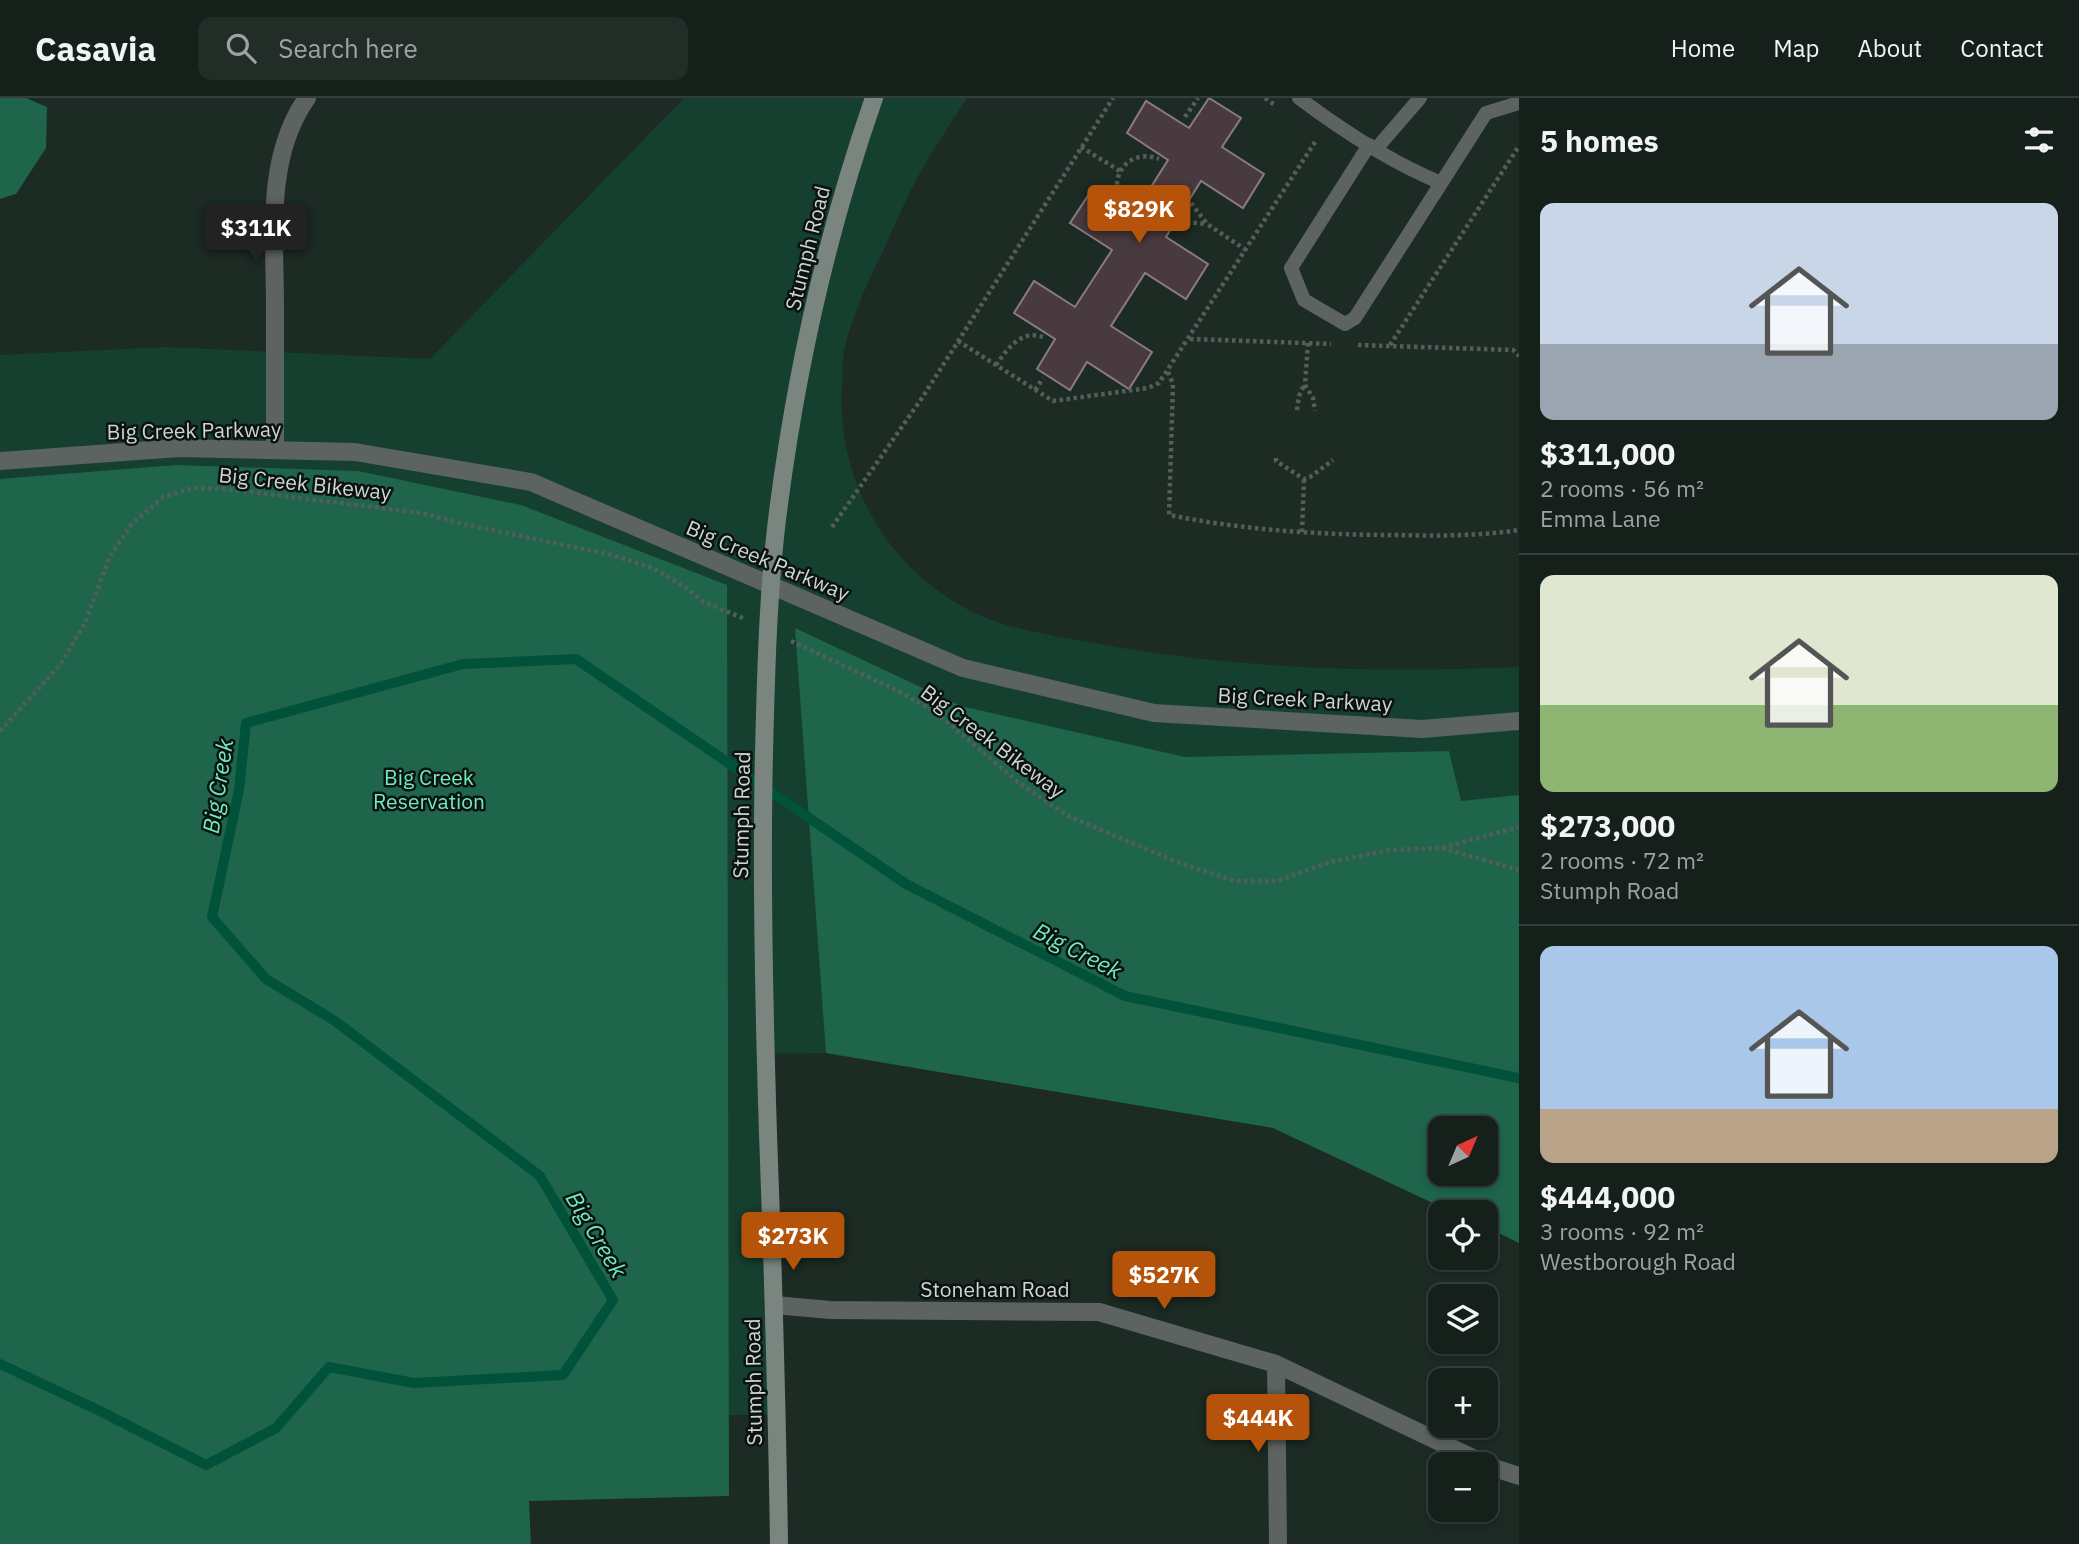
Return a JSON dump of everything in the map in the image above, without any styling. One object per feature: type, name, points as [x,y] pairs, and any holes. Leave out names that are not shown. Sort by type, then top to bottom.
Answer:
[{"type":"main road","name":"Stumph Road","points":[[779,1544],[775,1305],[763,1001],[762,844],[771,586],[779,506],[808,337],[852,160],[874,98]]},
{"type":"street","points":[[275,450],[275,207],[279,162],[293,122],[307,98]]},
{"type":"street","name":"Big Creek Parkway","points":[[0,461],[179,448],[355,452],[531,482],[963,668],[1154,713],[1422,729],[1519,721]]},
{"type":"street","name":"Stoneham Road","points":[[775,1305],[830,1310],[1099,1312],[1276,1364],[1494,1468],[1519,1476]]},
{"type":"street","points":[[1276,1364],[1278,1544]]},
{"type":"lane","points":[[1299,98],[1330,121],[1410,170],[1441,183]]},
{"type":"lane","points":[[1420,98],[1373,147],[1291,268],[1304,300],[1345,324],[1355,318],[1486,113],[1519,103]]},
{"type":"path","points":[[832,527],[958,341],[1113,98]]},
{"type":"path","points":[[1185,117],[1198,98]]},
{"type":"path","points":[[1265,98],[1279,109]]},
{"type":"path","points":[[958,341],[1053,401],[1148,388],[1159,383],[1318,138],[1308,131]]},
{"type":"path","points":[[1390,345],[1519,146]]},
{"type":"path","points":[[1081,147],[1120,171]]},
{"type":"path","points":[[1127,210],[1121,204],[1116,188],[1120,171],[1132,159],[1140,156],[1159,159]]},
{"type":"path","points":[[1191,203],[1207,224],[1246,250]]},
{"type":"path","points":[[1181,218],[1185,222],[1207,224]]},
{"type":"path","points":[[996,365],[1007,349],[1023,337],[1031,335],[1045,338]]},
{"type":"path","points":[[1297,410],[1299,396],[1305,385],[1308,343]]},
{"type":"path","points":[[1168,372],[1173,384],[1169,515],[1252,528],[1340,535],[1440,536],[1519,530]]},
{"type":"path","points":[[1035,390],[1043,378]]},
{"type":"path","points":[[1305,385],[1313,398],[1315,411]]},
{"type":"path","points":[[1276,458],[1276,461],[1304,479]]},
{"type":"path","points":[[1304,479],[1333,460]]},
{"type":"path","points":[[1302,532],[1304,479]]},
{"type":"path","name":"Big Creek Bikeway","points":[[0,731],[60,665],[85,623],[109,558],[131,525],[163,497],[193,488],[226,489],[422,513],[612,555],[653,568],[686,588],[704,603],[716,608]]},
{"type":"path","name":"Big Creek Bikeway","points":[[815,653],[896,690],[934,711],[1018,782],[1066,815],[1177,862],[1236,881],[1277,881],[1330,862],[1390,850],[1441,848],[1519,827]]},
{"type":"path","points":[[1441,848],[1519,870]]},
{"type":"green space","points":[[0,98],[26,98],[47,107],[46,148],[16,194],[0,199]]},
{"type":"green space","name":"Big Creek Reservation","points":[[684,98],[967,98],[911,190],[866,286],[847,338],[843,359],[842,422],[848,456],[859,489],[874,520],[894,549],[918,574],[946,596],[977,614],[1018,628],[1142,651],[1249,663],[1357,669],[1519,667],[1519,1243],[1498,1233],[1498,1200],[1428,1201],[1273,1128],[826,1053],[766,1054],[776,1414],[0,1437],[0,355],[166,347],[430,359]]},
{"type":"green space","points":[[176,465],[358,471],[521,505],[727,585],[729,1496],[529,1501],[531,1544],[0,1544],[0,479]]},
{"type":"green space","points":[[795,628],[961,706],[1185,757],[1449,751],[1461,801],[1519,795],[1519,1243],[1498,1233],[1498,1200],[1428,1201],[1273,1128],[826,1053]]},
{"type":"building","points":[[1209,98],[1241,118],[1222,147],[1264,174],[1243,208],[1201,181],[1166,237],[1208,264],[1186,299],[1145,273],[1111,326],[1152,352],[1129,389],[1087,362],[1070,390],[1037,369],[1055,339],[1014,313],[1034,281],[1075,307],[1112,250],[1070,223],[1091,191],[1132,217],[1168,160],[1127,133],[1146,101],[1189,128]]},
{"type":"waterway","name":"Big Creek","points":[[0,1364],[206,1465],[276,1428],[329,1367],[414,1383],[563,1375],[613,1300],[540,1176],[335,1021],[266,979],[212,917],[239,790],[246,723],[463,664],[576,659],[906,884],[1125,996],[1519,1078]]}]
